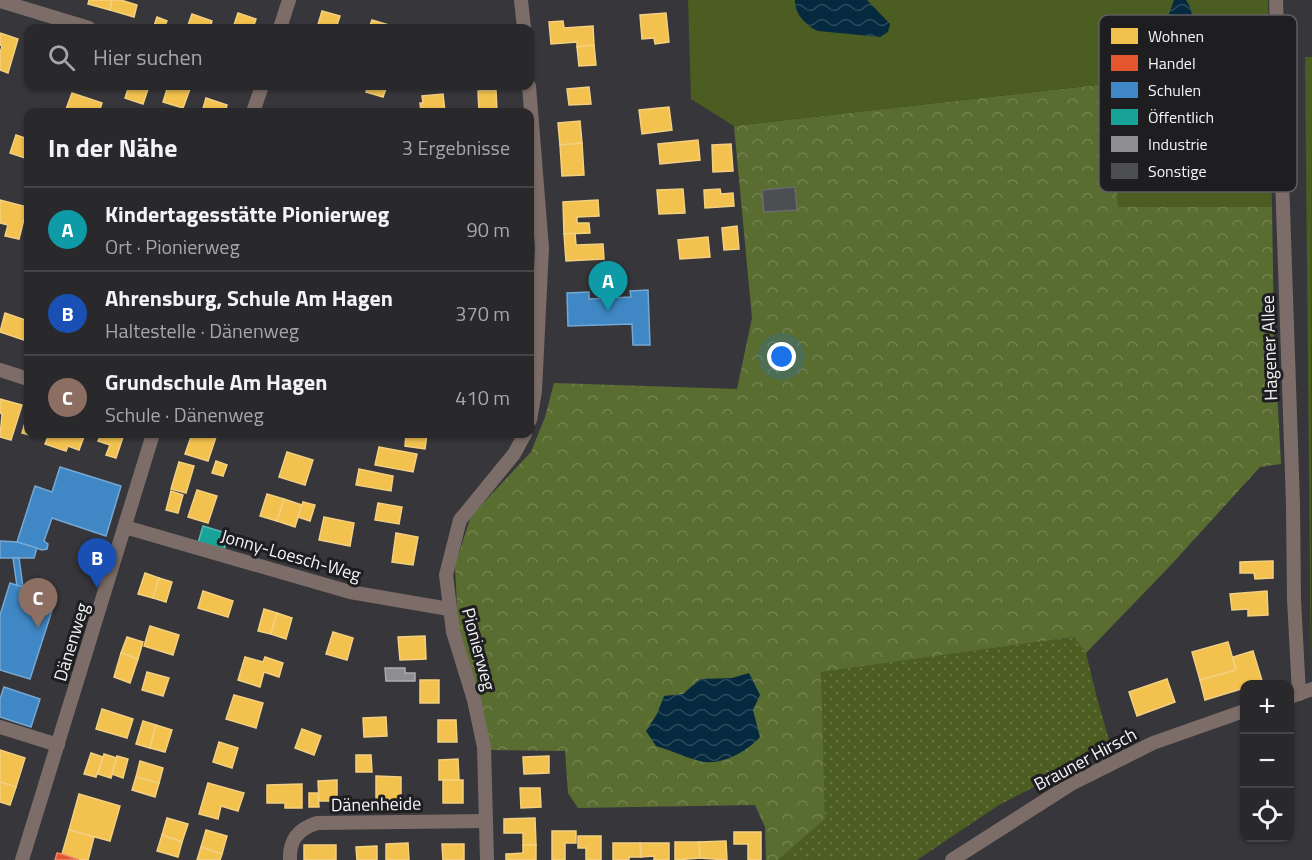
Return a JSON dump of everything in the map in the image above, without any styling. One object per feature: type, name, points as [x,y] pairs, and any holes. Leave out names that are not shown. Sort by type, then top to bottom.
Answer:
[{"type":"street","points":[[281,24],[289,0]]},
{"type":"street","points":[[521,0],[524,24]]},
{"type":"street","name":"Hagener Allee","points":[[1276,0],[1276,15]]},
{"type":"street","points":[[0,1],[76,24]]},
{"type":"street","points":[[254,108],[261,90]]},
{"type":"street","points":[[530,90],[532,108]]},
{"type":"street","points":[[534,140],[542,248],[534,397]]},
{"type":"street","name":"Hagener Allee","points":[[1282,192],[1294,599],[1300,693]]},
{"type":"street","points":[[0,370],[24,378]]},
{"type":"street","name":"Dänenweg","points":[[22,860],[152,438]]},
{"type":"street","name":"Pionierweg","points":[[487,860],[484,747],[474,700],[453,632],[446,575],[460,520],[514,454],[523,438]]},
{"type":"street","name":"Jonny-Loesch-Weg","points":[[125,526],[350,592],[450,609]]},
{"type":"street","name":"Brauner Hirsch","points":[[952,860],[1071,784],[1153,743],[1240,713]]},
{"type":"street","points":[[0,727],[58,745]]},
{"type":"street","name":"Dänenheide","points":[[290,860],[290,848],[294,837],[317,823],[486,821]]},
{"type":"green space","points":[[688,0],[1268,0],[1268,15],[1099,15],[1099,85],[734,126],[691,99]]},
{"type":"green space","points":[[1305,57],[1312,57],[1311,676]]},
{"type":"green space","points":[[1099,85],[1099,192],[1118,192],[1118,207],[1272,207],[1274,334],[1281,464],[1260,467],[1169,567],[1086,653],[1074,637],[821,672],[825,819],[778,860],[766,860],[765,827],[755,805],[578,808],[568,793],[565,751],[490,750],[458,627],[455,565],[471,516],[531,452],[545,417],[554,383],[737,389],[752,318],[734,126]]},
{"type":"green space","points":[[1118,192],[1272,192],[1272,207],[1118,207]]},
{"type":"green space","points":[[1074,637],[1086,653],[1111,747],[999,805],[917,860],[778,860],[825,819],[820,672]]},
{"type":"water","points":[[795,0],[867,0],[890,24],[888,32],[880,37],[818,31],[809,26],[796,10]]},
{"type":"water","points":[[1174,0],[1186,0],[1192,15],[1169,15]]},
{"type":"water","points":[[749,673],[760,695],[753,710],[760,737],[747,748],[722,760],[704,762],[656,746],[646,731],[657,714],[664,696],[683,694],[700,679],[732,678]]},
{"type":"building: Wohnen","points":[[89,0],[112,0],[110,10],[88,4]]},
{"type":"building: Wohnen","points":[[112,0],[137,5],[134,17],[110,10]]},
{"type":"building: Wohnen","points":[[322,11],[340,16],[337,24],[318,24]]},
{"type":"building: Wohnen","points":[[238,13],[256,19],[254,24],[234,24]]},
{"type":"building: Wohnen","points":[[666,13],[669,42],[655,44],[654,38],[642,39],[640,15]]},
{"type":"building: Wohnen","points":[[192,14],[212,21],[211,24],[188,24]]},
{"type":"building: Wohnen","points":[[157,17],[167,21],[166,24],[155,24]]},
{"type":"building: Wohnen","points":[[372,20],[386,24],[370,24]]},
{"type":"building: Wohnen","points":[[563,21],[564,28],[593,26],[594,45],[577,47],[577,42],[551,44],[549,22]]},
{"type":"building: Wohnen","points":[[0,33],[18,39],[8,73],[0,70],[2,46],[0,45]]},
{"type":"building: Wohnen","points":[[594,45],[596,65],[579,66],[577,47]]},
{"type":"building: Wohnen","points":[[589,87],[591,104],[569,105],[567,89]]},
{"type":"building: Wohnen","points":[[128,90],[148,90],[143,104],[125,98]]},
{"type":"building: Wohnen","points":[[167,90],[190,90],[183,108],[163,102]]},
{"type":"building: Wohnen","points":[[367,90],[386,90],[383,97],[366,92]]},
{"type":"building: Wohnen","points":[[496,90],[497,108],[479,108],[478,91]]},
{"type":"building: Wohnen","points":[[72,93],[102,103],[100,108],[66,108]]},
{"type":"building: Wohnen","points":[[443,94],[445,108],[421,108],[420,103],[423,103],[422,96]]},
{"type":"building: Wohnen","points":[[206,98],[227,105],[226,108],[203,108]]},
{"type":"building: Wohnen","points":[[669,107],[672,130],[642,134],[639,110]]},
{"type":"building: Wohnen","points":[[580,121],[582,143],[560,145],[558,123]]},
{"type":"building: Wohnen","points":[[16,135],[24,138],[24,158],[10,153]]},
{"type":"building: Wohnen","points":[[698,140],[700,160],[660,164],[658,144]]},
{"type":"building: Wohnen","points":[[582,143],[584,175],[562,176],[560,145]]},
{"type":"building: Wohnen","points":[[731,144],[733,171],[713,172],[712,145]]},
{"type":"building: Wohnen","points":[[683,189],[685,213],[659,214],[657,190]]},
{"type":"building: Wohnen","points":[[720,189],[721,194],[733,193],[734,206],[705,208],[704,190]]},
{"type":"building: Wohnen","points":[[0,200],[24,206],[24,219],[19,239],[5,236],[8,225],[0,223]]},
{"type":"building: Wohnen","points":[[598,200],[599,216],[577,217],[577,223],[589,223],[590,233],[564,234],[563,202]]},
{"type":"building: Wohnen","points":[[737,226],[739,249],[724,250],[722,228]]},
{"type":"building: Wohnen","points":[[575,233],[576,245],[603,244],[604,259],[566,261],[564,234]]},
{"type":"building: Wohnen","points":[[708,237],[710,257],[680,259],[678,240]]},
{"type":"building: Wohnen","points":[[5,313],[24,320],[24,340],[0,332]]},
{"type":"building: Wohnen","points":[[0,399],[22,405],[11,440],[0,437],[2,414],[0,413]]},
{"type":"building: Wohnen","points":[[47,438],[84,438],[79,450],[68,446],[66,451],[45,444]]},
{"type":"building: Wohnen","points":[[99,438],[123,438],[116,458],[106,455],[110,445],[98,441]]},
{"type":"building: Wohnen","points":[[191,438],[216,438],[208,461],[185,454]]},
{"type":"building: Wohnen","points":[[406,438],[426,438],[425,449],[405,446]]},
{"type":"building: Wohnen","points":[[379,447],[417,454],[413,472],[375,465]]},
{"type":"building: Wohnen","points":[[287,452],[313,460],[305,485],[279,477]]},
{"type":"building: Wohnen","points":[[216,461],[227,465],[223,476],[212,473]]},
{"type":"building: Wohnen","points":[[179,462],[194,466],[186,493],[171,489]]},
{"type":"building: Wohnen","points":[[359,469],[393,476],[391,491],[356,485]]},
{"type":"building: Wohnen","points":[[197,490],[217,496],[208,523],[188,517]]},
{"type":"building: Wohnen","points":[[171,491],[183,495],[178,513],[166,510]]},
{"type":"building: Wohnen","points":[[267,494],[284,499],[277,521],[260,516]]},
{"type":"building: Wohnen","points":[[284,499],[302,505],[295,527],[277,521]]},
{"type":"building: Wohnen","points":[[303,502],[315,505],[310,521],[298,517]]},
{"type":"building: Wohnen","points":[[378,503],[402,507],[399,524],[375,520]]},
{"type":"building: Wohnen","points":[[324,517],[354,523],[350,546],[319,540]]},
{"type":"building: Wohnen","points":[[396,533],[418,537],[413,565],[392,562]]},
{"type":"building: Wohnen","points":[[1273,561],[1273,578],[1255,579],[1254,573],[1240,573],[1240,562]]},
{"type":"building: Wohnen","points":[[145,573],[159,578],[153,598],[138,594]]},
{"type":"building: Wohnen","points":[[159,578],[172,582],[166,602],[153,598]]},
{"type":"building: Wohnen","points":[[203,591],[233,601],[228,617],[198,608]]},
{"type":"building: Wohnen","points":[[1267,591],[1268,615],[1248,616],[1248,609],[1232,610],[1230,594]]},
{"type":"building: Wohnen","points":[[264,609],[277,613],[271,634],[258,631]]},
{"type":"building: Wohnen","points":[[277,613],[292,618],[286,639],[271,634]]},
{"type":"building: Wohnen","points":[[150,626],[179,635],[173,655],[144,646]]},
{"type":"building: Wohnen","points":[[333,632],[353,638],[347,660],[326,654]]},
{"type":"building: Wohnen","points":[[425,636],[426,659],[400,660],[398,637]]},
{"type":"building: Wohnen","points":[[127,637],[143,642],[138,659],[121,653]]},
{"type":"building: Wohnen","points":[[1228,642],[1236,670],[1200,680],[1192,652]]},
{"type":"building: Wohnen","points":[[1253,651],[1262,680],[1240,680],[1240,689],[1205,700],[1200,680],[1236,670],[1233,657]]},
{"type":"building: Wohnen","points":[[121,653],[138,659],[130,683],[114,677]]},
{"type":"building: Wohnen","points":[[245,657],[263,662],[265,657],[283,663],[279,677],[264,672],[260,687],[238,680]]},
{"type":"building: Wohnen","points":[[147,672],[169,678],[163,696],[142,690]]},
{"type":"building: Wohnen","points":[[1167,679],[1175,702],[1137,716],[1129,692]]},
{"type":"building: Wohnen","points":[[420,680],[439,680],[439,703],[420,703]]},
{"type":"building: Wohnen","points":[[234,695],[263,703],[256,728],[226,719]]},
{"type":"building: Wohnen","points":[[102,709],[133,719],[127,738],[96,729]]},
{"type":"building: Wohnen","points":[[386,717],[387,736],[364,737],[363,718]]},
{"type":"building: Wohnen","points":[[438,720],[456,720],[457,742],[438,742]]},
{"type":"building: Wohnen","points":[[143,721],[156,725],[150,748],[136,744]]},
{"type":"building: Wohnen","points":[[156,725],[172,730],[165,752],[150,748]]},
{"type":"building: Wohnen","points":[[302,729],[321,736],[314,755],[295,748]]},
{"type":"building: Wohnen","points":[[219,742],[238,748],[232,768],[213,762]]},
{"type":"building: Wohnen","points":[[0,750],[25,758],[16,787],[0,782]]},
{"type":"building: Wohnen","points":[[91,753],[103,757],[96,777],[84,774]]},
{"type":"building: Wohnen","points":[[104,754],[117,758],[111,778],[98,774]]},
{"type":"building: Wohnen","points":[[356,755],[371,755],[372,772],[356,772]]},
{"type":"building: Wohnen","points":[[117,756],[128,759],[123,778],[112,774]]},
{"type":"building: Wohnen","points":[[549,756],[549,773],[524,774],[523,757]]},
{"type":"building: Wohnen","points":[[458,759],[459,780],[439,780],[439,760]]},
{"type":"building: Wohnen","points":[[140,761],[163,768],[159,783],[136,777]]},
{"type":"building: Wohnen","points":[[376,776],[401,777],[401,803],[376,802]]},
{"type":"building: Wohnen","points":[[136,777],[159,783],[155,797],[132,790]]},
{"type":"building: Wohnen","points":[[337,780],[337,801],[319,801],[318,781]]},
{"type":"building: Wohnen","points":[[443,780],[463,780],[463,803],[443,803]]},
{"type":"building: Wohnen","points":[[0,782],[16,787],[10,805],[0,802]]},
{"type":"building: Wohnen","points":[[208,783],[244,793],[238,811],[221,806],[218,819],[199,814]]},
{"type":"building: Wohnen","points":[[302,784],[302,808],[285,808],[285,803],[267,803],[267,785]]},
{"type":"building: Wohnen","points":[[520,788],[540,788],[541,807],[521,808]]},
{"type":"building: Wohnen","points":[[309,793],[318,793],[319,807],[309,807]]},
{"type":"building: Wohnen","points":[[79,794],[120,806],[110,841],[69,830]]},
{"type":"building: Wohnen","points":[[167,818],[188,824],[182,842],[162,835]]},
{"type":"building: Wohnen","points":[[535,818],[536,845],[523,845],[523,833],[504,833],[504,819]]},
{"type":"building: Wohnen","points":[[69,830],[94,837],[88,860],[79,860],[62,854]]},
{"type":"building: Wohnen","points":[[206,830],[227,836],[222,854],[201,847]]},
{"type":"building: Wohnen","points":[[552,831],[576,831],[576,843],[565,843],[565,860],[552,860]]},
{"type":"building: Wohnen","points":[[734,832],[761,832],[761,860],[748,860],[748,844],[734,844]]},
{"type":"building: Wohnen","points":[[162,835],[182,842],[178,857],[157,851]]},
{"type":"building: Wohnen","points":[[578,836],[601,836],[601,860],[586,860],[586,848],[578,848]]},
{"type":"building: Wohnen","points":[[726,841],[727,860],[700,858],[699,842]]},
{"type":"building: Wohnen","points":[[675,842],[699,842],[700,858],[675,860]]},
{"type":"building: Wohnen","points":[[408,843],[409,860],[386,860],[386,844]]},
{"type":"building: Wohnen","points":[[613,843],[640,843],[641,857],[613,860]]},
{"type":"building: Wohnen","points":[[640,843],[669,843],[669,860],[654,860],[654,856],[641,857]]},
{"type":"building: Wohnen","points":[[442,844],[464,844],[464,860],[443,860]]},
{"type":"building: Wohnen","points":[[304,845],[336,845],[336,860],[304,860]]},
{"type":"building: Wohnen","points":[[523,845],[536,845],[536,860],[506,860],[506,854],[523,853]]},
{"type":"building: Wohnen","points":[[377,846],[377,860],[357,860],[356,847]]},
{"type":"building: Wohnen","points":[[201,847],[222,854],[220,860],[197,860]]},
{"type":"building: Handel","points":[[57,853],[62,854],[79,860],[55,860]]},
{"type":"building: Schulen","points":[[648,290],[650,345],[633,345],[632,324],[568,326],[567,293],[589,292],[589,299],[631,297],[630,291]]},
{"type":"building: Schulen","points":[[60,467],[121,486],[106,536],[52,518],[44,541],[48,544],[47,549],[42,550],[17,542],[35,486],[52,492]]},
{"type":"building: Schulen","points":[[0,541],[17,542],[37,548],[34,558],[0,558]]},
{"type":"building: Schulen","points":[[13,558],[19,558],[23,587],[17,586]]},
{"type":"building: Schulen","points":[[10,583],[56,598],[30,679],[0,670],[0,615]]},
{"type":"building: Schulen","points":[[4,687],[40,699],[31,727],[0,717],[0,699]]},
{"type":"building: Öffentlich","points":[[203,526],[229,534],[224,550],[198,543]]},
{"type":"building: Industrie","points":[[385,668],[405,668],[405,673],[415,673],[415,681],[386,681]]},
{"type":"building: Sonstige","points":[[795,187],[797,210],[764,212],[762,190]]},
{"type":"place","name":"Kindertagesstätte Pionierweg","points":[[608,311]]},
{"type":"place","name":"Ahrensburg, Schule Am Hagen","points":[[97,588]]},
{"type":"place","name":"Grundschule Am Hagen","points":[[38,628]]}]
